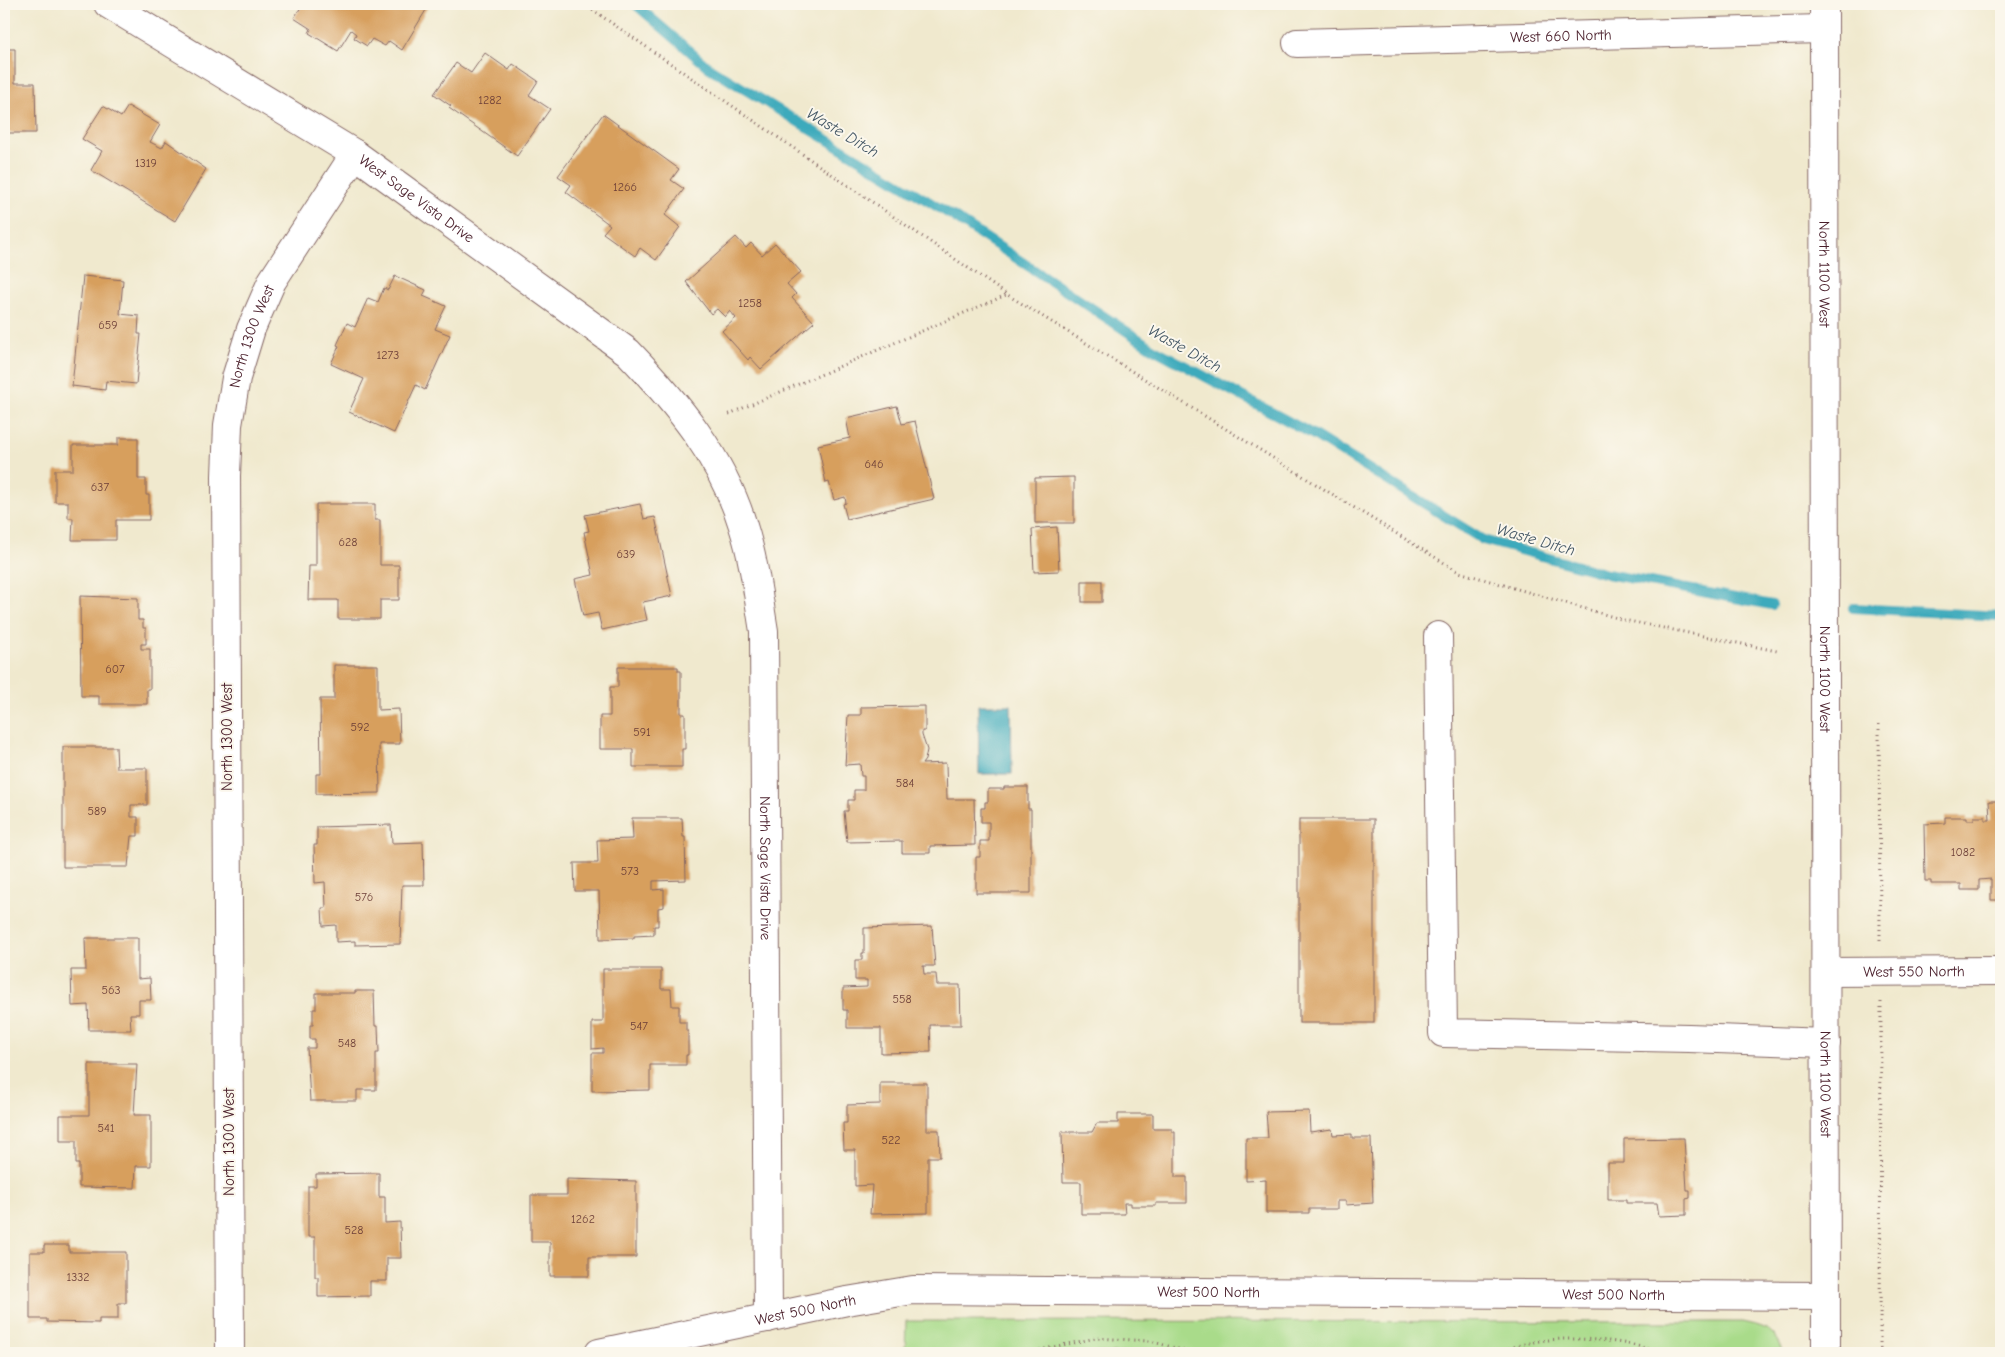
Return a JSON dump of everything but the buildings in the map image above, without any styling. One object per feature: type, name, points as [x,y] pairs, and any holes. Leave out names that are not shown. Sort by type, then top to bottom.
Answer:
[{"type":"street","name":"West Sage Vista Drive","points":[[108,4],[355,154],[628,352],[665,391],[696,431]]},
{"type":"street","name":"West 660 North","points":[[1297,43],[1823,17]]},
{"type":"street","name":"North 1100 West","points":[[1823,17],[1826,1353]]},
{"type":"street","name":"North 1300 West","points":[[230,1353],[226,476],[228,426],[236,378],[250,329],[272,281],[355,154]]},
{"type":"street","name":"North Sage Vista Drive","points":[[696,431],[723,476],[743,525],[755,574],[764,631],[768,1318]]},
{"type":"street","points":[[1438,636],[1443,1033],[1826,1043]]},
{"type":"street","name":"West 550 North","points":[[1826,972],[2001,971]]},
{"type":"street","name":"West 500 North","points":[[599,1353],[913,1290],[1826,1296]]},
{"type":"path","points":[[584,4],[1006,294],[1459,572],[1624,620],[1777,651]]},
{"type":"path","points":[[729,414],[1006,294]]},
{"type":"path","points":[[1879,724],[1880,928]]},
{"type":"path","points":[[1880,1353],[1881,1020]]},
{"type":"path","points":[[1025,1353],[1096,1338],[1150,1341],[1193,1353]]},
{"type":"path","points":[[1495,1353],[1530,1342],[1579,1339],[1642,1346],[1659,1353]]},
{"type":"green space","points":[[906,1321],[1743,1322],[1764,1328],[1773,1334],[1784,1353],[905,1353]]},
{"type":"water","points":[[978,705],[1011,705],[1012,774],[979,774]]},
{"type":"waterway","name":"Waste Ditch","points":[[635,4],[708,67],[951,215],[1152,348],[1314,435],[1483,540],[1607,574],[1772,605]]},
{"type":"waterway","name":"Waste Ditch","points":[[1853,608],[2001,616]]}]
